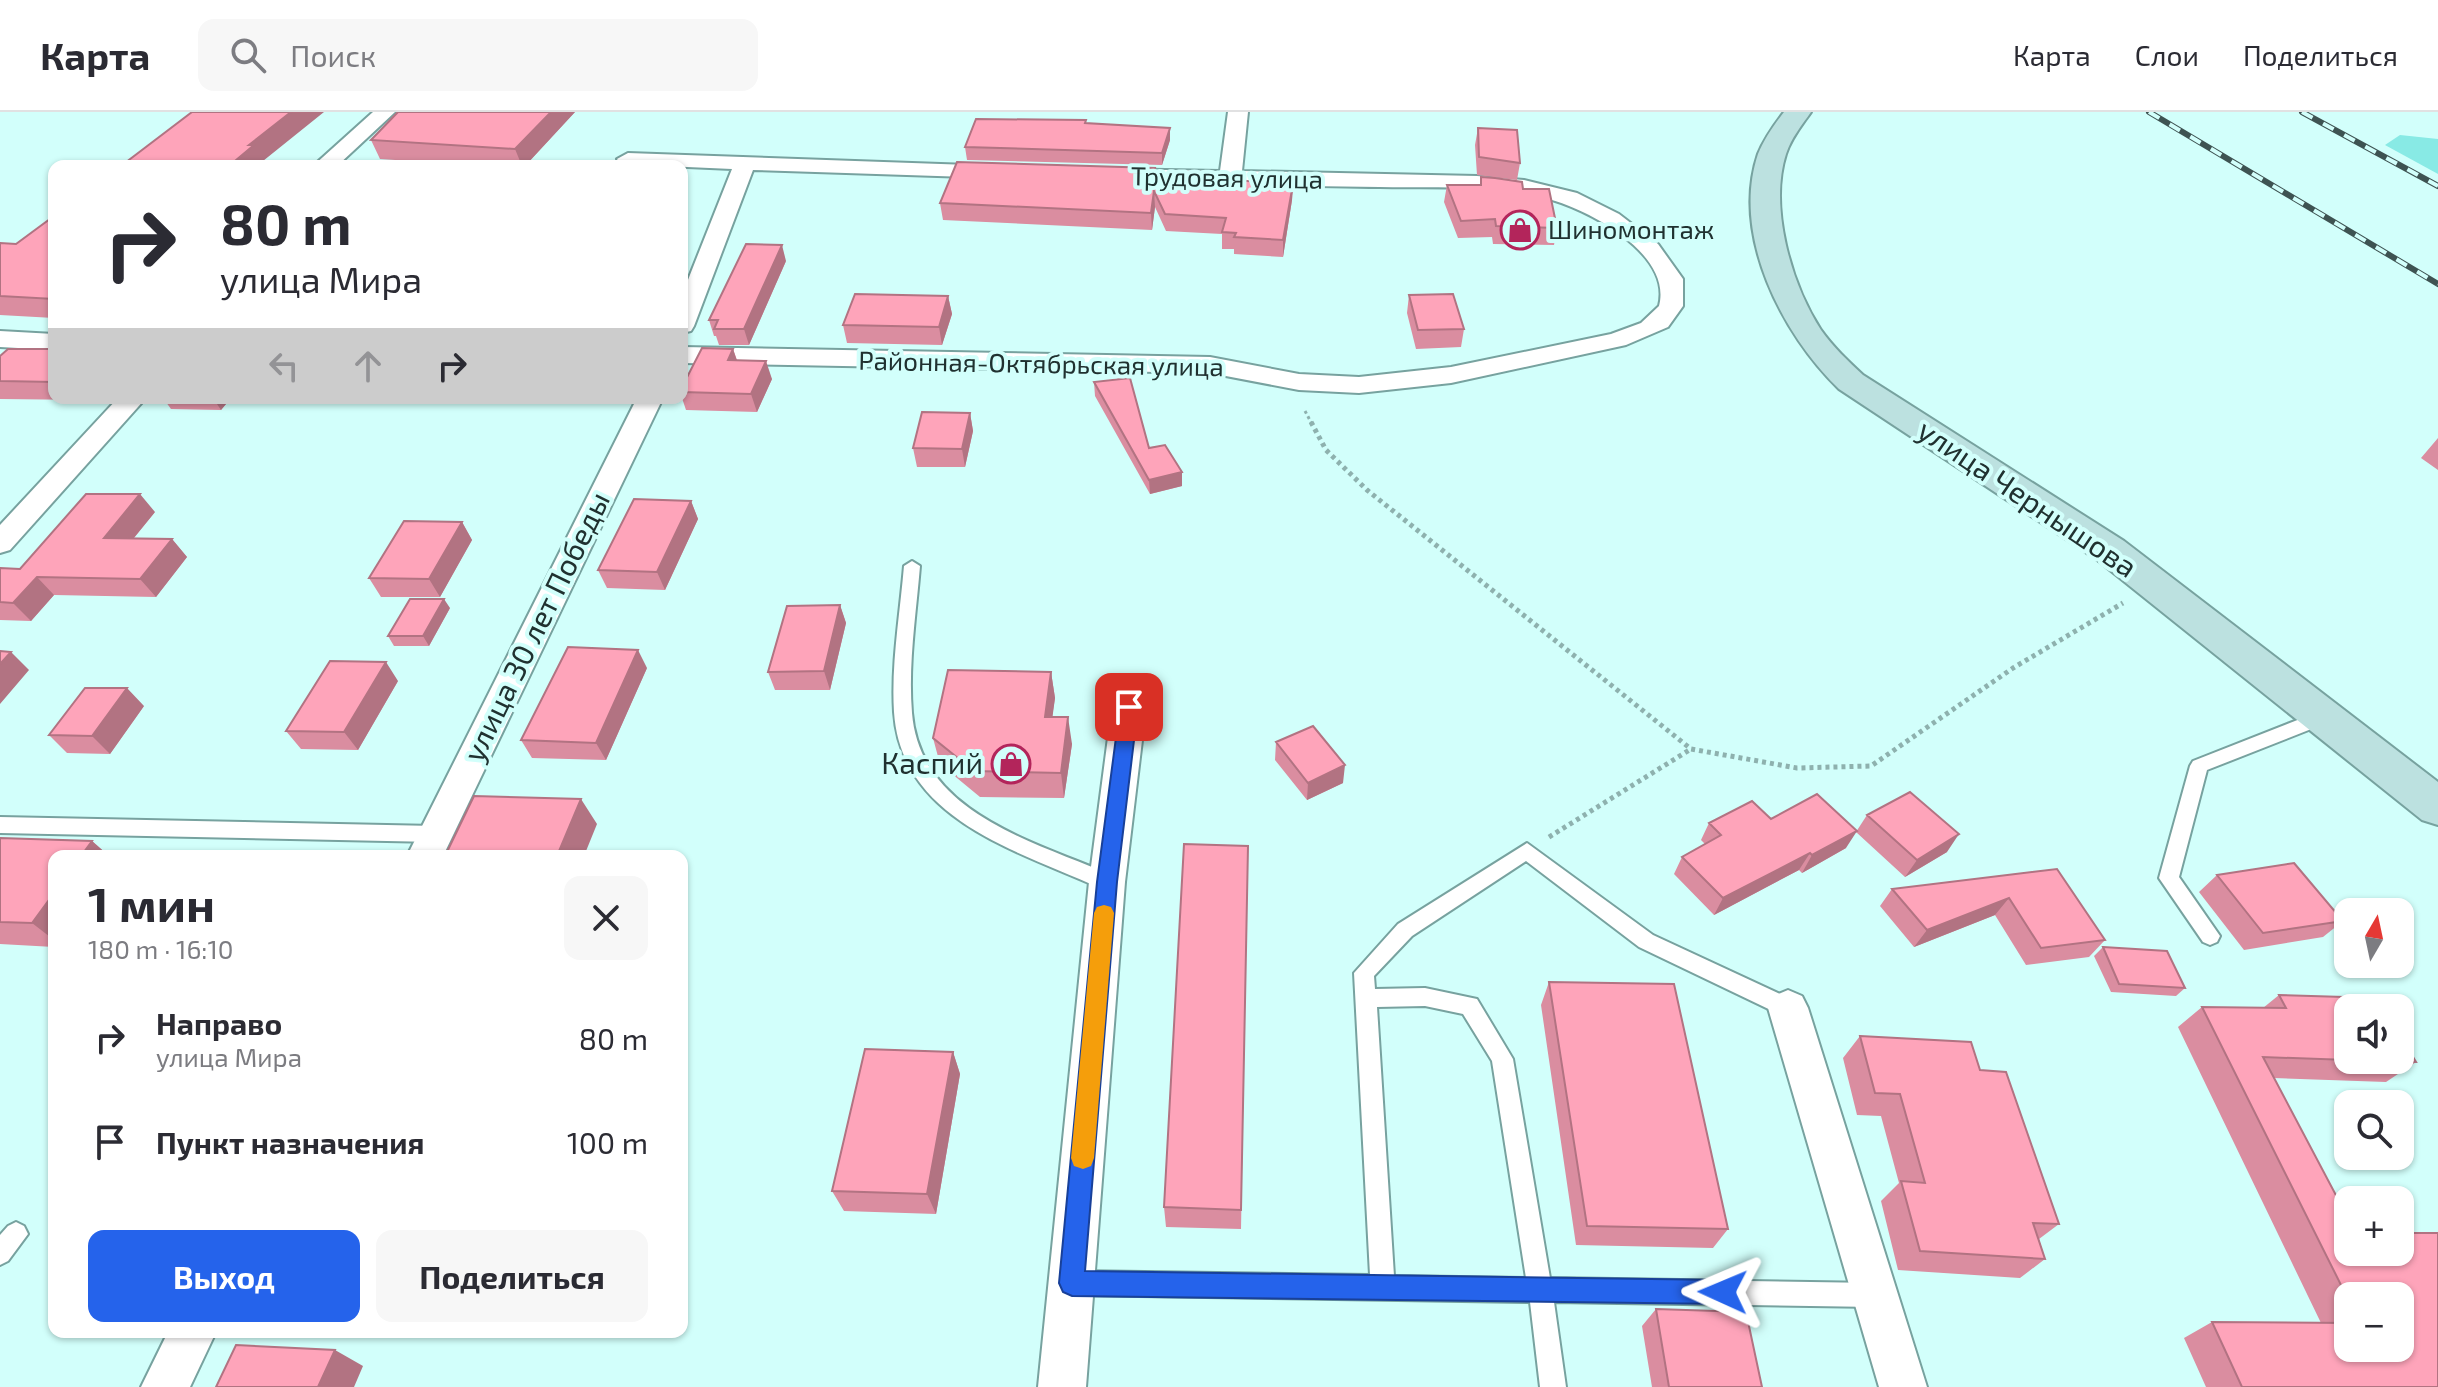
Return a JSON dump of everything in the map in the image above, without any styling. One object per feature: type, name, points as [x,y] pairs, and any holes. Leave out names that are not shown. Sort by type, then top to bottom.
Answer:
[{"type":"main road","name":"улица Чернышова","points":[[1798,112],[1771,156],[1768,204],[1785,293],[1822,355],[1851,382],[2071,522],[2438,807]]},
{"type":"street","points":[[331,160],[385,112]]},
{"type":"street","points":[[1230,178],[1238,112]]},
{"type":"street","points":[[628,159],[657,160]]},
{"type":"street","points":[[688,161],[1018,173]]},
{"type":"street","points":[[688,310],[745,163]]},
{"type":"street","name":"Трудовая улица","points":[[1094,175],[1492,185],[1552,194],[1586,205],[1619,225],[1653,253],[1672,281],[1674,294],[1662,320],[1625,337],[1588,346]]},
{"type":"street","points":[[0,339],[48,342]]},
{"type":"street","name":"Районная-Октябрьская улица","points":[[688,355],[1210,365],[1244,369],[1298,382],[1358,385],[1406,380],[1588,346]]},
{"type":"street","points":[[0,543],[127,404]]},
{"type":"street","name":"улица 30 лет Победы","points":[[430,845],[647,404]]},
{"type":"street","points":[[1062,1387],[1107,882],[1129,707]]},
{"type":"street","points":[[1788,1008],[1903,1387]]},
{"type":"street","points":[[165,1387],[190,1338]]},
{"type":"lane","points":[[912,566],[903,712],[908,745],[926,779],[952,806],[1005,835],[1107,882]]},
{"type":"lane","points":[[2210,936],[2169,878],[2199,766],[2323,717]]},
{"type":"lane","points":[[0,825],[430,845]]},
{"type":"lane","points":[[1383,1289],[1364,973],[1405,930],[1527,851],[1646,941],[1788,1008]]},
{"type":"lane","points":[[1365,998],[1425,997],[1470,1006],[1502,1059],[1553,1387]]},
{"type":"lane","points":[[0,1253],[16,1234]]},
{"type":"lane","points":[[1072,1283],[1875,1295]]},
{"type":"path","points":[[1298,382],[1305,412],[1326,450],[1367,490],[1691,749],[1797,768],[1871,766],[2013,668],[2154,584]]},
{"type":"path","points":[[1527,851],[1691,749]]},
{"type":"shaded area","points":[[2400,135],[2438,139],[2438,174],[2385,145]]},
{"type":"building","points":[[192,112],[291,112],[249,145],[254,145],[236,160],[129,160]]},
{"type":"building","points":[[398,112],[551,112],[515,149],[371,140]]},
{"type":"building","points":[[976,119],[1086,120],[1085,123],[1170,128],[1162,153],[965,147]]},
{"type":"building","points":[[1478,128],[1517,130],[1520,163],[1479,157]]},
{"type":"building","points":[[957,162],[1155,168],[1152,180],[1231,186],[1232,180],[1293,184],[1283,240],[1234,237],[1236,233],[1222,232],[1226,218],[1165,214],[1154,191],[1151,213],[940,203]]},
{"type":"building","points":[[1481,177],[1522,182],[1523,189],[1549,189],[1557,228],[1496,226],[1495,219],[1461,221],[1447,185],[1481,185]]},
{"type":"building","points":[[48,220],[48,299],[0,296],[0,243],[16,244]]},
{"type":"building","points":[[746,244],[782,245],[744,329],[714,329],[718,320],[709,320]]},
{"type":"building","points":[[855,294],[948,296],[939,327],[843,325]]},
{"type":"building","points":[[1453,294],[1464,329],[1418,330],[1409,295]]},
{"type":"building","points":[[702,348],[733,349],[728,360],[766,361],[751,394],[688,392],[688,375]]},
{"type":"building","points":[[8,349],[48,349],[48,382],[0,381],[0,356]]},
{"type":"building","points":[[1130,378],[1149,448],[1165,445],[1182,472],[1149,480],[1094,382]]},
{"type":"building","points":[[922,412],[970,413],[962,449],[913,448]]},
{"type":"building","points":[[86,494],[140,494],[104,538],[172,539],[140,579],[37,577],[13,603],[0,602],[0,568],[20,569]]},
{"type":"building","points":[[634,499],[691,501],[657,572],[598,570]]},
{"type":"building","points":[[404,521],[462,522],[429,579],[369,578]]},
{"type":"building","points":[[410,599],[444,599],[423,636],[388,636]]},
{"type":"building","points":[[840,605],[824,671],[768,672],[787,606]]},
{"type":"building","points":[[568,647],[638,650],[596,743],[521,740]]},
{"type":"building","points":[[0,651],[11,652],[0,664]]},
{"type":"building","points":[[330,661],[386,662],[344,732],[286,731]]},
{"type":"building","points":[[948,670],[1051,672],[1045,717],[1068,717],[1061,773],[974,771],[933,738]]},
{"type":"building","points":[[85,688],[127,688],[92,736],[49,735]]},
{"type":"building","points":[[1313,726],[1345,765],[1308,783],[1276,742]]},
{"type":"building","points":[[1910,792],[1959,834],[1917,860],[1867,815]]},
{"type":"building","points":[[1817,794],[1857,831],[1723,898],[1682,857],[1721,835],[1709,823],[1752,801],[1771,819]]},
{"type":"building","points":[[474,796],[581,799],[560,850],[448,850]]},
{"type":"building","points":[[0,838],[92,841],[85,850],[48,850],[48,901],[32,923],[0,922]]},
{"type":"building","points":[[1184,844],[1248,846],[1241,1210],[1164,1207]]},
{"type":"building","points":[[2294,863],[2334,910],[2334,922],[2263,933],[2217,875]]},
{"type":"building","points":[[2057,869],[2105,940],[2041,948],[2009,898],[1927,930],[1892,889]]},
{"type":"building","points":[[2103,947],[2167,951],[2185,988],[2119,984]]},
{"type":"building","points":[[1549,982],[1674,984],[1728,1229],[1587,1226]]},
{"type":"building","points":[[2279,995],[2334,997],[2334,1060],[2263,1057],[2334,1191],[2334,1266],[2414,1266],[2414,1233],[2438,1233],[2438,1387],[2242,1387],[2212,1322],[2334,1323],[2334,1362],[2414,1362],[2414,1282],[2340,1282],[2202,1007],[2286,1008]]},
{"type":"building","points":[[1860,1036],[1971,1042],[1980,1070],[2006,1072],[2059,1224],[2033,1223],[2045,1259],[1920,1251],[1901,1181],[1925,1183],[1900,1094],[1875,1093]]},
{"type":"building","points":[[865,1049],[953,1052],[927,1194],[832,1191]]},
{"type":"building","points":[[1656,1309],[1746,1312],[1762,1387],[1669,1387]]},
{"type":"building","points":[[236,1345],[335,1350],[318,1387],[216,1387]]},
{"type":"railway","points":[[2149,112],[2438,284]]},
{"type":"railway","points":[[2302,112],[2438,186]]},
{"type":"slow traffic","points":[[1083,1158],[1104,913]]},
{"type":"place","name":"Шиномонтаж","points":[[1520,230]]},
{"type":"place","name":"Каспий","points":[[1011,764]]},
{"type":"route","points":[[1129,707],[1107,882],[1072,1283],[1723,1292]]}]
